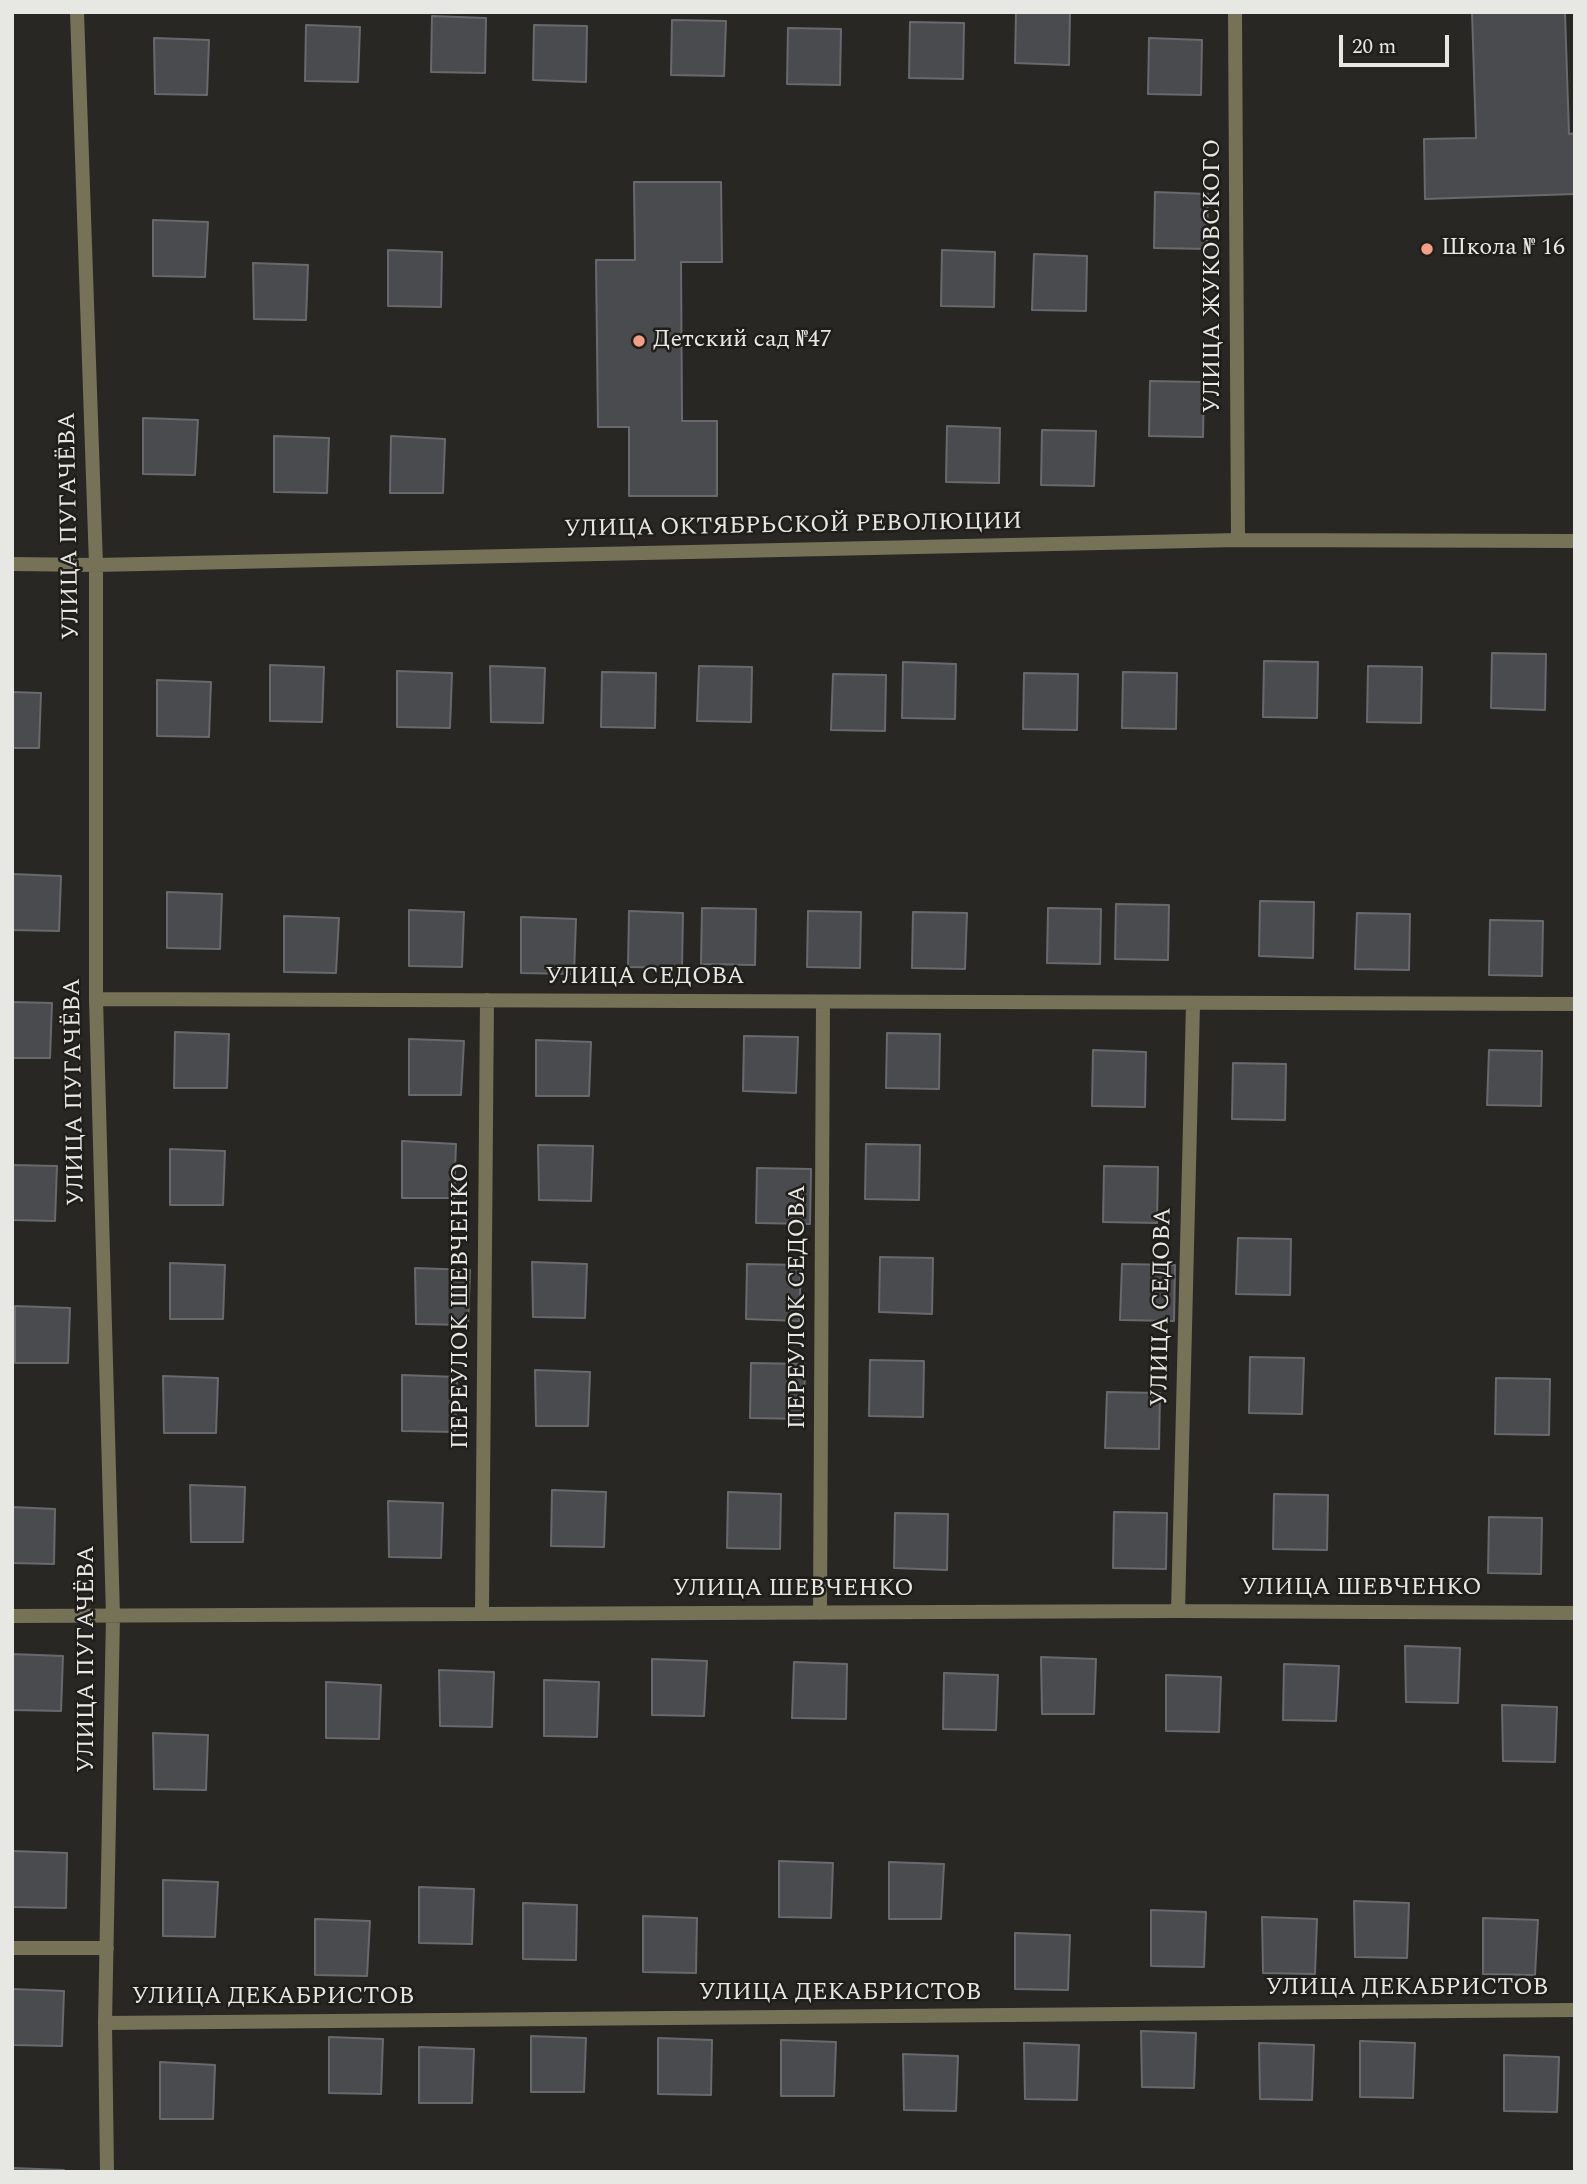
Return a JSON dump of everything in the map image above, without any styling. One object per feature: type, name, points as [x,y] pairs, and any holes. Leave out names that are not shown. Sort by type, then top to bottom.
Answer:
[{"type":"street","name":"УЛИЦА ПУГАЧЁВА","points":[[76,12],[96,565],[96,999],[113,1616],[105,2022],[107,2172]]},
{"type":"street","name":"УЛИЦА ЖУКОВСКОГО","points":[[1235,12],[1238,540]]},
{"type":"street","name":"УЛИЦА ОКТЯБРЬСКОЙ РЕВОЛЮЦИИ","points":[[12,564],[96,565],[1238,540],[1575,541]]},
{"type":"street","name":"УЛИЦА СЕДОВА","points":[[96,999],[1575,1004]]},
{"type":"street","name":"ПЕРЕУЛОК ШЕВЧЕНКО","points":[[482,1613],[487,1000]]},
{"type":"street","name":"ПЕРЕУЛОК СЕДОВА","points":[[820,1612],[823,1002]]},
{"type":"street","name":"УЛИЦА СЕДОВА","points":[[1178,1611],[1193,1004]]},
{"type":"street","name":"УЛИЦА ШЕВЧЕНКО","points":[[12,1616],[1178,1611],[1575,1614]]},
{"type":"street","points":[[12,1948],[107,1948]]},
{"type":"street","name":"УЛИЦА ДЕКАБРИСТОВ","points":[[105,2022],[1575,2010]]},
{"type":"building","points":[[1016,12],[1070,12],[1069,65],[1015,63]]},
{"type":"building","points":[[1472,12],[1565,12],[1569,134],[1575,133],[1575,194],[1425,199],[1424,139],[1476,138]]},
{"type":"building","points":[[432,16],[486,18],[485,73],[431,72]]},
{"type":"building","points":[[672,20],[726,21],[724,76],[671,75]]},
{"type":"building","points":[[910,22],[964,23],[963,79],[909,78]]},
{"type":"building","points":[[306,25],[360,27],[358,82],[305,81]]},
{"type":"building","points":[[534,25],[587,26],[586,82],[533,80]]},
{"type":"building","points":[[788,28],[841,29],[840,85],[787,84]]},
{"type":"building","points":[[154,38],[209,40],[207,95],[155,94]]},
{"type":"building","points":[[1149,38],[1202,40],[1201,95],[1148,94]]},
{"type":"building","name":"Детский сад №47","points":[[634,182],[721,182],[722,262],[681,262],[682,421],[717,421],[717,496],[629,496],[629,427],[598,427],[596,260],[635,260]]},
{"type":"building","points":[[1155,192],[1208,194],[1207,249],[1154,248]]},
{"type":"building","points":[[153,220],[208,222],[205,277],[153,276]]},
{"type":"building","points":[[388,250],[442,252],[441,307],[388,306]]},
{"type":"building","points":[[942,250],[995,252],[994,307],[941,306]]},
{"type":"building","points":[[1034,254],[1087,256],[1086,311],[1032,310]]},
{"type":"building","points":[[253,263],[308,265],[306,320],[254,319]]},
{"type":"building","points":[[1150,381],[1204,382],[1203,437],[1149,436]]},
{"type":"building","points":[[143,418],[198,420],[195,475],[143,474]]},
{"type":"building","points":[[947,426],[1000,428],[999,483],[946,482]]},
{"type":"building","points":[[1042,430],[1096,431],[1094,486],[1041,485]]},
{"type":"building","points":[[274,436],[329,438],[327,493],[274,492]]},
{"type":"building","points":[[391,436],[445,439],[443,493],[390,493]]},
{"type":"building","points":[[1492,653],[1546,654],[1545,710],[1491,708]]},
{"type":"building","points":[[1264,661],[1318,662],[1317,718],[1263,717]]},
{"type":"building","points":[[903,662],[956,664],[955,719],[902,718]]},
{"type":"building","points":[[270,665],[324,667],[322,722],[270,721]]},
{"type":"building","points":[[490,666],[545,668],[543,723],[491,722]]},
{"type":"building","points":[[699,666],[752,667],[751,722],[697,721]]},
{"type":"building","points":[[1368,666],[1422,667],[1421,723],[1367,722]]},
{"type":"building","points":[[397,671],[452,673],[450,728],[397,727]]},
{"type":"building","points":[[602,672],[656,673],[655,728],[601,727]]},
{"type":"building","points":[[1123,672],[1177,673],[1176,729],[1122,728]]},
{"type":"building","points":[[1024,673],[1078,674],[1077,730],[1023,729]]},
{"type":"building","points":[[833,674],[886,675],[885,731],[831,730]]},
{"type":"building","points":[[157,680],[211,682],[209,737],[157,736]]},
{"type":"building","points":[[12,692],[41,693],[39,748],[12,748]]},
{"type":"building","points":[[12,874],[61,876],[59,931],[12,930]]},
{"type":"building","points":[[167,892],[222,894],[220,949],[167,948]]},
{"type":"building","points":[[1260,901],[1314,902],[1313,958],[1259,956]]},
{"type":"building","points":[[1116,904],[1169,905],[1168,960],[1115,959]]},
{"type":"building","points":[[702,908],[756,909],[755,965],[701,964]]},
{"type":"building","points":[[1048,908],[1101,909],[1100,964],[1047,963]]},
{"type":"building","points":[[409,910],[464,912],[462,967],[409,966]]},
{"type":"building","points":[[629,911],[683,913],[682,968],[628,967]]},
{"type":"building","points":[[808,911],[861,912],[860,968],[807,967]]},
{"type":"building","points":[[913,912],[967,913],[965,969],[912,968]]},
{"type":"building","points":[[1357,913],[1410,914],[1409,970],[1355,969]]},
{"type":"building","points":[[284,916],[339,918],[336,973],[284,972]]},
{"type":"building","points":[[521,917],[576,919],[574,974],[521,973]]},
{"type":"building","points":[[1490,920],[1543,921],[1542,976],[1489,975]]},
{"type":"building","points":[[12,1002],[52,1003],[50,1058],[12,1058]]},
{"type":"building","points":[[175,1032],[229,1034],[227,1088],[174,1088]]},
{"type":"building","points":[[887,1033],[940,1034],[939,1089],[886,1088]]},
{"type":"building","points":[[744,1036],[798,1037],[796,1093],[743,1091]]},
{"type":"building","points":[[409,1039],[464,1041],[461,1095],[409,1095]]},
{"type":"building","points":[[536,1040],[591,1042],[589,1096],[536,1096]]},
{"type":"building","points":[[1093,1050],[1146,1052],[1145,1107],[1092,1106]]},
{"type":"building","points":[[1489,1050],[1542,1051],[1541,1106],[1487,1105]]},
{"type":"building","points":[[1233,1063],[1286,1064],[1285,1120],[1232,1119]]},
{"type":"building","points":[[402,1141],[456,1144],[454,1198],[402,1198]]},
{"type":"building","points":[[866,1144],[920,1145],[919,1200],[865,1199]]},
{"type":"building","points":[[538,1145],[593,1146],[591,1201],[539,1200]]},
{"type":"building","points":[[170,1149],[225,1151],[223,1205],[170,1205]]},
{"type":"building","points":[[12,1165],[57,1166],[55,1221],[12,1220]]},
{"type":"building","points":[[1104,1166],[1158,1167],[1157,1223],[1103,1222]]},
{"type":"building","points":[[757,1168],[811,1169],[810,1224],[756,1223]]},
{"type":"building","points":[[1238,1238],[1291,1239],[1290,1295],[1236,1294]]},
{"type":"building","points":[[880,1257],[933,1258],[932,1314],[879,1312]]},
{"type":"building","points":[[532,1262],[587,1264],[585,1318],[533,1317]]},
{"type":"building","points":[[170,1263],[225,1265],[223,1319],[170,1319]]},
{"type":"building","points":[[747,1264],[801,1265],[799,1321],[746,1319]]},
{"type":"building","points":[[1122,1264],[1175,1265],[1174,1321],[1120,1320]]},
{"type":"building","points":[[415,1268],[470,1270],[468,1325],[416,1324]]},
{"type":"building","points":[[15,1306],[70,1308],[68,1363],[15,1363]]},
{"type":"building","points":[[1250,1357],[1304,1358],[1302,1414],[1249,1413]]},
{"type":"building","points":[[870,1360],[924,1361],[923,1417],[869,1416]]},
{"type":"building","points":[[751,1363],[805,1364],[804,1419],[750,1418]]},
{"type":"building","points":[[535,1370],[590,1372],[588,1426],[536,1426]]},
{"type":"building","points":[[402,1375],[457,1377],[455,1432],[402,1431]]},
{"type":"building","points":[[163,1376],[218,1378],[216,1433],[164,1433]]},
{"type":"building","points":[[1496,1378],[1550,1379],[1549,1435],[1495,1434]]},
{"type":"building","points":[[1107,1392],[1160,1393],[1159,1449],[1105,1448]]},
{"type":"building","points":[[190,1485],[245,1487],[243,1542],[191,1542]]},
{"type":"building","points":[[552,1490],[606,1492],[604,1547],[551,1546]]},
{"type":"building","points":[[728,1492],[781,1494],[780,1549],[727,1548]]},
{"type":"building","points":[[1274,1494],[1328,1495],[1327,1550],[1273,1549]]},
{"type":"building","points":[[388,1501],[443,1503],[441,1558],[389,1557]]},
{"type":"building","points":[[12,1507],[55,1509],[54,1564],[12,1563]]},
{"type":"building","points":[[1114,1512],[1167,1513],[1166,1569],[1113,1568]]},
{"type":"building","points":[[895,1513],[948,1514],[947,1570],[894,1568]]},
{"type":"building","points":[[1489,1517],[1542,1518],[1541,1574],[1488,1573]]},
{"type":"building","points":[[1405,1646],[1460,1648],[1458,1703],[1406,1702]]},
{"type":"building","points":[[12,1654],[63,1656],[61,1711],[12,1710]]},
{"type":"building","points":[[1041,1657],[1096,1659],[1094,1714],[1042,1714]]},
{"type":"building","points":[[652,1659],[707,1661],[704,1716],[652,1715]]},
{"type":"building","points":[[794,1662],[847,1664],[846,1719],[792,1718]]},
{"type":"building","points":[[1284,1664],[1339,1666],[1336,1721],[1283,1720]]},
{"type":"building","points":[[439,1670],[494,1672],[492,1727],[440,1726]]},
{"type":"building","points":[[944,1673],[998,1675],[996,1730],[943,1729]]},
{"type":"building","points":[[1166,1675],[1221,1677],[1219,1732],[1166,1731]]},
{"type":"building","points":[[544,1680],[599,1682],[597,1737],[544,1736]]},
{"type":"building","points":[[326,1682],[381,1685],[379,1739],[326,1738]]},
{"type":"building","points":[[1502,1705],[1557,1707],[1555,1762],[1503,1761]]},
{"type":"building","points":[[153,1733],[208,1735],[206,1790],[154,1789]]},
{"type":"building","points":[[13,1851],[67,1853],[66,1908],[13,1907]]},
{"type":"building","points":[[779,1861],[833,1863],[831,1918],[779,1917]]},
{"type":"building","points":[[889,1862],[944,1864],[941,1919],[889,1919]]},
{"type":"building","points":[[163,1880],[218,1882],[215,1937],[163,1936]]},
{"type":"building","points":[[419,1887],[474,1889],[472,1944],[419,1943]]},
{"type":"building","points":[[1354,1901],[1409,1903],[1407,1958],[1355,1957]]},
{"type":"building","points":[[523,1903],[577,1905],[576,1960],[523,1959]]},
{"type":"building","points":[[1151,1910],[1206,1912],[1204,1967],[1151,1966]]},
{"type":"building","points":[[643,1916],[697,1918],[696,1973],[643,1972]]},
{"type":"building","points":[[1262,1917],[1317,1919],[1315,1974],[1263,1973]]},
{"type":"building","points":[[1483,1918],[1538,1920],[1535,1975],[1483,1974]]},
{"type":"building","points":[[315,1919],[370,1921],[367,1976],[315,1975]]},
{"type":"building","points":[[1015,1933],[1070,1935],[1068,1990],[1015,1989]]},
{"type":"building","points":[[12,1989],[64,1991],[62,2046],[12,2045]]},
{"type":"building","points":[[1141,2031],[1196,2033],[1194,2088],[1142,2087]]},
{"type":"building","points":[[531,2036],[586,2038],[584,2092],[531,2092]]},
{"type":"building","points":[[329,2037],[383,2039],[381,2094],[329,2093]]},
{"type":"building","points":[[658,2038],[712,2040],[711,2095],[658,2094]]},
{"type":"building","points":[[781,2040],[836,2042],[834,2096],[781,2096]]},
{"type":"building","points":[[1360,2041],[1415,2043],[1413,2098],[1360,2097]]},
{"type":"building","points":[[1024,2043],[1079,2045],[1077,2100],[1025,2099]]},
{"type":"building","points":[[1259,2043],[1314,2045],[1312,2100],[1260,2099]]},
{"type":"building","points":[[419,2047],[474,2049],[472,2103],[419,2103]]},
{"type":"building","points":[[903,2054],[958,2056],[956,2111],[904,2110]]},
{"type":"building","points":[[1504,2055],[1559,2057],[1557,2112],[1504,2111]]},
{"type":"building","points":[[160,2062],[215,2065],[213,2119],[160,2119]]},
{"type":"building","points":[[12,2168],[64,2170],[64,2172],[12,2172]]},
{"type":"place","name":"Школа № 16","points":[[1427,249]]},
{"type":"place","name":"Детский сад №47","points":[[639,341]]}]
